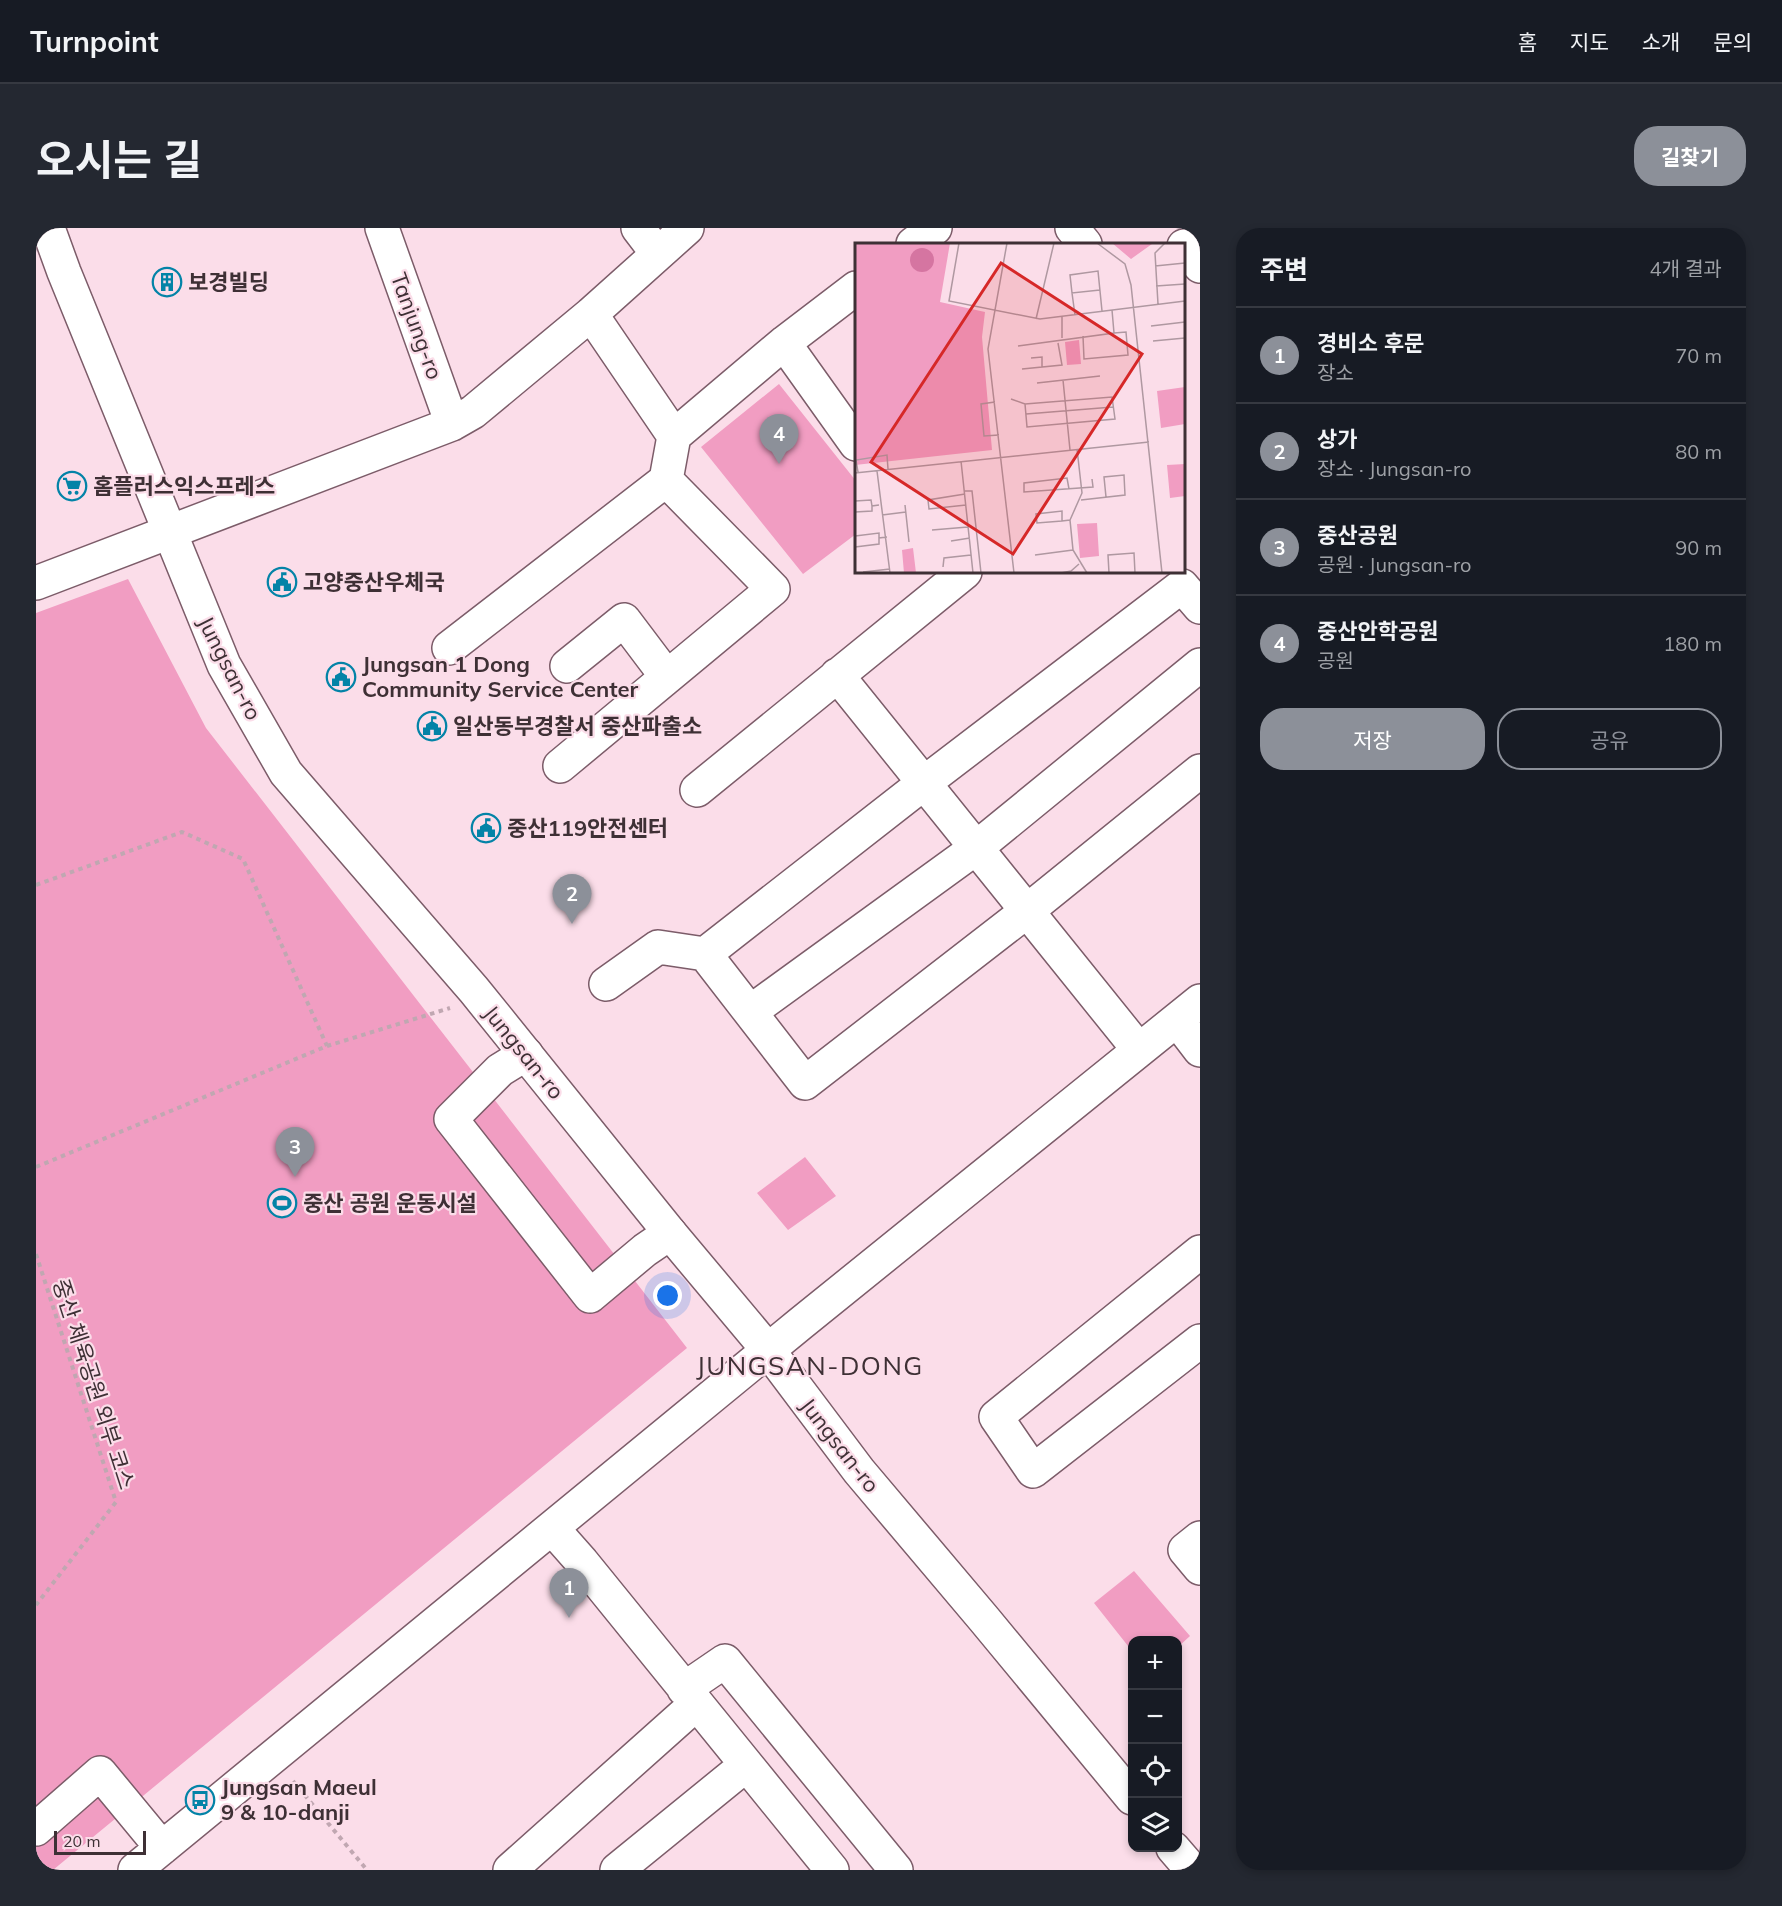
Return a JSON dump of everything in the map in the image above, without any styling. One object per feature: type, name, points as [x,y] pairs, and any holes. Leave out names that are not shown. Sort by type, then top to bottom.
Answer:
[{"type":"main road","name":"Jungsan-ro","points":[[48,228],[224,665],[286,773],[474,990],[670,1233],[768,1350],[859,1471],[1128,1793]]},
{"type":"main road","name":"Tanjung-ro","points":[[382,228],[452,424]]},
{"type":"main road","points":[[36,583],[452,424],[473,412],[591,314],[647,240],[687,228]]},
{"type":"main road","points":[[914,243],[935,228]]},
{"type":"main road","points":[[1072,228],[1083,243]]},
{"type":"main road","points":[[1168,228],[1181,243]]},
{"type":"main road","points":[[1185,247],[1200,266]]},
{"type":"main road","points":[[449,648],[666,480],[674,436],[784,343],[855,289]]},
{"type":"main road","points":[[591,314],[674,436]]},
{"type":"main road","points":[[784,343],[855,443]]},
{"type":"main road","points":[[560,766],[773,589],[666,480]]},
{"type":"main road","points":[[697,790],[964,573]]},
{"type":"main road","points":[[705,954],[1182,586],[1200,607]]},
{"type":"main road","points":[[567,666],[624,620],[667,677]]},
{"type":"main road","points":[[750,1012],[976,848],[1200,665]]},
{"type":"main road","points":[[837,675],[1139,1050]]},
{"type":"main road","points":[[606,984],[658,947],[705,954],[805,1083],[1027,911],[1200,771]]},
{"type":"main road","points":[[135,1870],[768,1350],[1188,1011],[1200,1050]]},
{"type":"main road","points":[[526,1054],[500,1070],[451,1119],[590,1296],[645,1250],[670,1233]]},
{"type":"main road","points":[[1200,1252],[996,1418],[1033,1471],[1200,1341]]},
{"type":"main road","points":[[552,1528],[832,1870]]},
{"type":"main road","points":[[1200,1538],[1185,1550],[1200,1568]]},
{"type":"main road","points":[[510,1870],[725,1661],[896,1870]]},
{"type":"main road","points":[[616,1870],[746,1764]]},
{"type":"main road","points":[[36,1829],[100,1773],[162,1848]]},
{"type":"main road","points":[[1176,1852],[1192,1870]]},
{"type":"path","points":[[36,885],[182,832],[243,859],[327,1046]]},
{"type":"path","points":[[36,1167],[327,1046],[450,1008]]},
{"type":"path","name":"중산 체육공원 외부 코스","points":[[36,1254],[116,1502],[36,1605]]},
{"type":"path","points":[[291,1779],[367,1870]]},
{"type":"shaded area","points":[[779,384],[855,480],[855,535],[803,574],[701,447]]},
{"type":"shaded area","points":[[128,579],[206,728],[687,1348],[53,1870],[36,1870],[36,613]]},
{"type":"shaded area","points":[[805,1157],[836,1196],[788,1230],[757,1193]]},
{"type":"shaded area","points":[[1134,1571],[1190,1636],[1182,1643],[1182,1636],[1128,1636],[1128,1646],[1094,1603]]},
{"type":"place","name":"보경빌딩","points":[[167,282]]},
{"type":"place","name":"중산안학공원","points":[[779,464]]},
{"type":"place","name":"홈플러스익스프레스","points":[[72,486]]},
{"type":"place","name":"고양중산우체국","points":[[282,582]]},
{"type":"place","name":"Jungsan 1 Dong Community Service Center","points":[[341,677]]},
{"type":"place","name":"일산동부경찰서 중산파출소","points":[[432,726]]},
{"type":"place","name":"중산119안전센터","points":[[486,828]]},
{"type":"place","name":"상가","points":[[572,924]]},
{"type":"place","name":"중산공원","points":[[295,1177]]},
{"type":"place","name":"중산 공원 운동시설","points":[[282,1203]]},
{"type":"place","name":"경비소 후문","points":[[569,1618]]},
{"type":"place","name":"Jungsan Maeul 9 & 10-danji","points":[[200,1800]]},
{"type":"district","name":"JUNGSAN-DONG","points":[[810,1366]]}]
